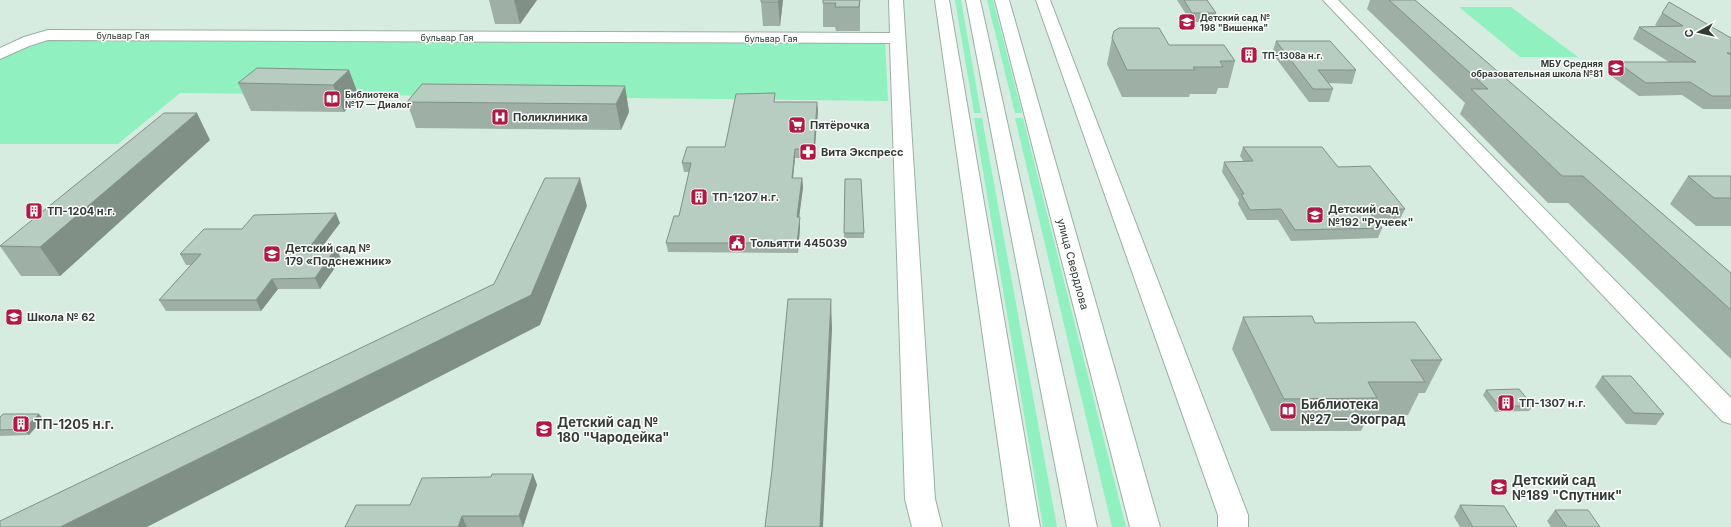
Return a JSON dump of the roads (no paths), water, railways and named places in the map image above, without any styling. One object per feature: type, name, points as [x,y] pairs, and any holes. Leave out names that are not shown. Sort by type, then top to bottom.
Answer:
[{"type":"street","points":[[896,0],[920,499],[927,527]]},
{"type":"street","points":[[942,0],[1025,527]]},
{"type":"street","points":[[973,0],[1082,527]]},
{"type":"street","name":"улица Свердлова","points":[[1002,0],[1145,527]]},
{"type":"street","points":[[1044,0],[1233,515],[1233,527]]},
{"type":"street","points":[[1330,0],[1731,414]]},
{"type":"street","name":"бульвар Гая","points":[[0,54],[26,40],[48,35],[898,38]]},
{"type":"place","name":"Детский сад № 198 \"Вишенка\"","points":[[1187,22]]},
{"type":"place","name":"ТП-1308а н.г.","points":[[1249,55]]},
{"type":"place","name":"МБУ Средняя образовательная школа №81","points":[[1616,68]]},
{"type":"place","name":"Библиотека №17 — Диалог","points":[[332,99]]},
{"type":"place","name":"Поликлиника","points":[[500,117]]},
{"type":"place","name":"Пятёрочка","points":[[797,125]]},
{"type":"place","name":"Вита Экспресс","points":[[808,152]]},
{"type":"place","name":"ТП-1207 н.г.","points":[[699,197]]},
{"type":"place","name":"ТП-1204 н.г.","points":[[34,211]]},
{"type":"place","name":"Детский сад №192 \"Ручеек\"","points":[[1315,215]]},
{"type":"place","name":"Тольятти 445039","points":[[737,243]]},
{"type":"place","name":"Детский сад № 179 «Подснежник»","points":[[272,254]]},
{"type":"place","name":"Школа № 62","points":[[14,317]]},
{"type":"place","name":"ТП-1307 н.г.","points":[[1506,403]]},
{"type":"place","name":"Библиотека №27 — Экоград","points":[[1288,411]]},
{"type":"place","name":"ТП-1205 н.г.","points":[[21,424]]},
{"type":"place","name":"Детский сад № 180 \"Чародейка\"","points":[[544,429]]},
{"type":"place","name":"Детский сад №189 \"Спутник\"","points":[[1499,487]]}]
